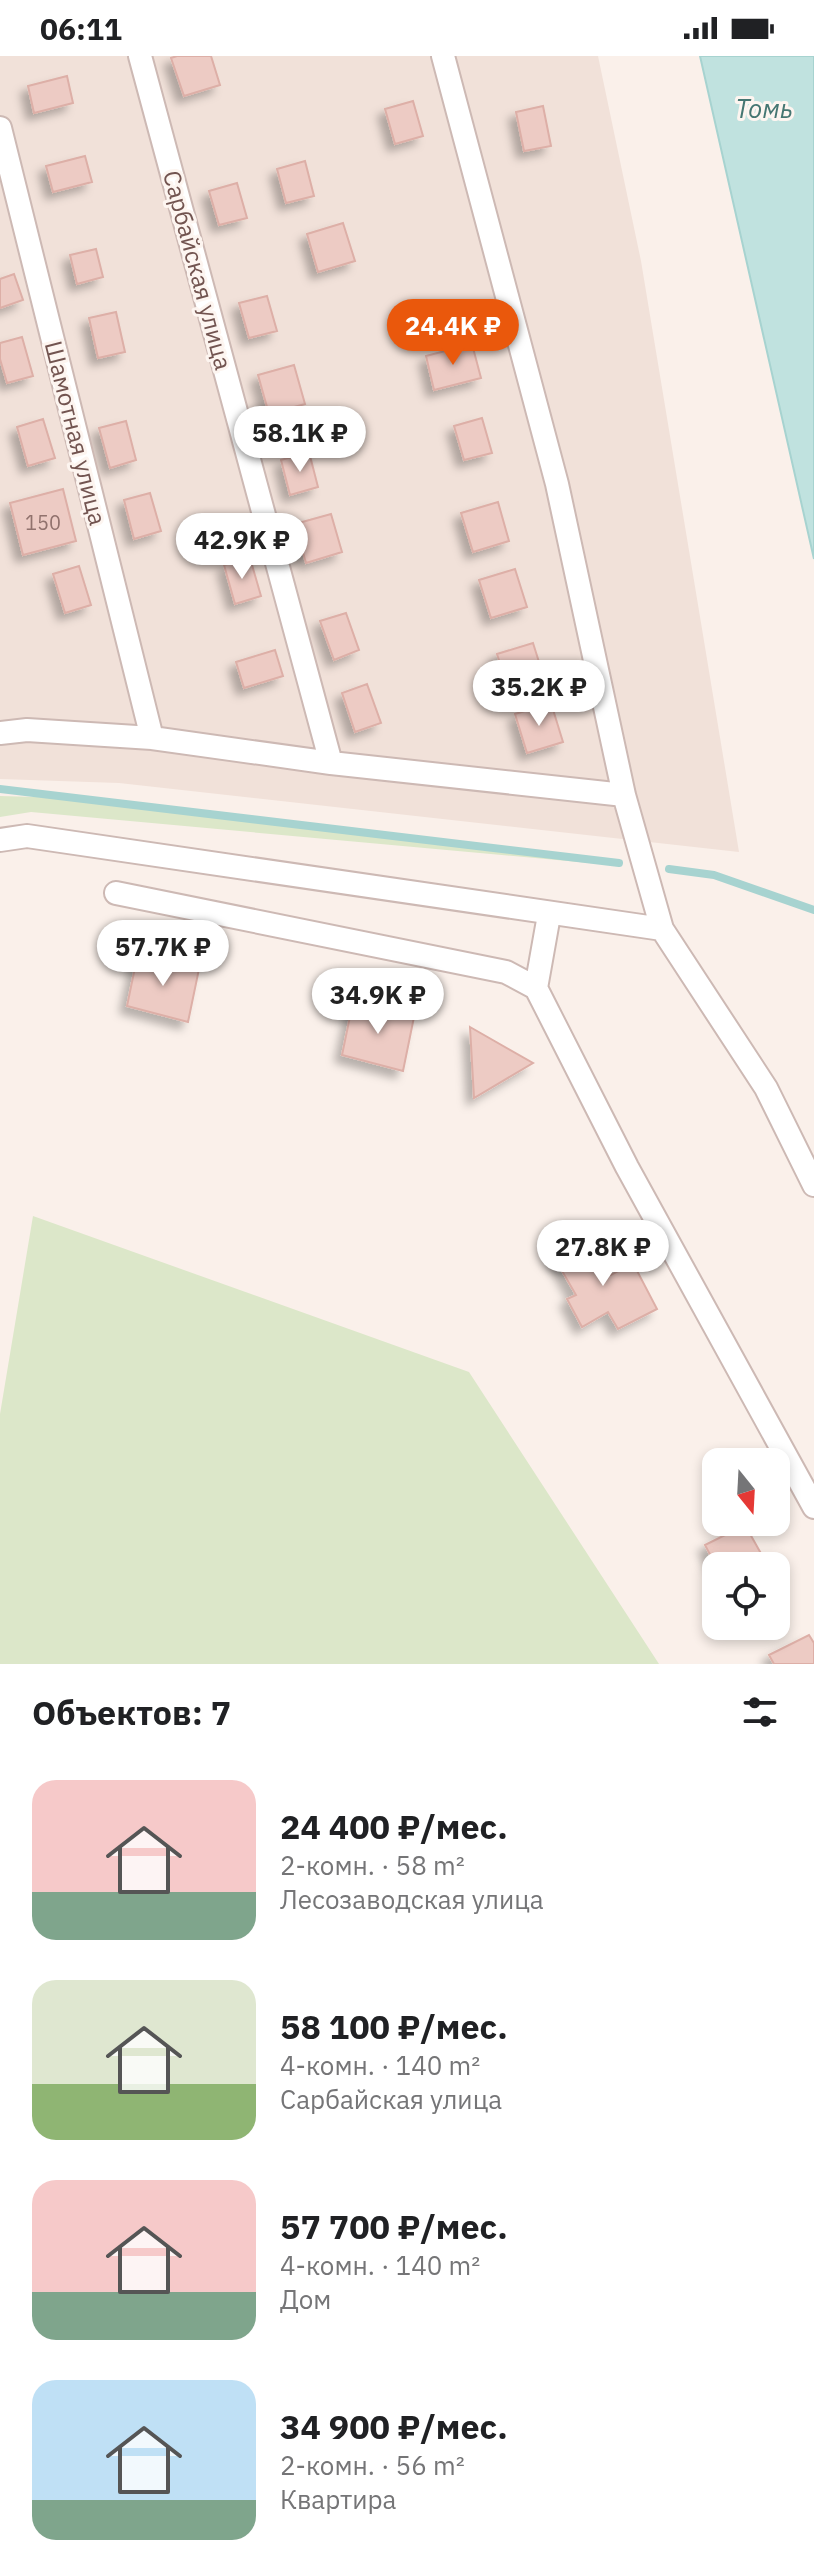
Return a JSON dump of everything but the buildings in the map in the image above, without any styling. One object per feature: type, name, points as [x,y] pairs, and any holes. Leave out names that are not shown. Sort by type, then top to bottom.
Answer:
[{"type":"street","name":"Сарбайская улица","points":[[140,56],[331,763]]},
{"type":"street","points":[[443,56],[557,484],[624,795],[662,929],[766,1088],[814,1185]]},
{"type":"street","name":"Шамотная улица","points":[[0,128],[152,738]]},
{"type":"street","points":[[0,733],[27,730],[152,738],[331,763],[624,795]]},
{"type":"street","points":[[0,840],[27,836],[549,915],[662,929]]},
{"type":"street","points":[[116,893],[506,972],[536,988],[627,1167],[814,1507]]},
{"type":"street","points":[[536,988],[549,915]]},
{"type":"shaded area","points":[[0,56],[598,56],[641,261],[739,852],[119,783],[0,779]]},
{"type":"green space","points":[[0,796],[109,799],[611,865],[31,812],[0,817]]},
{"type":"green space","points":[[33,1216],[469,1372],[659,1664],[0,1664],[0,1414]]},
{"type":"water","name":"Томь","points":[[700,56],[814,56],[814,559]]},
{"type":"waterway","points":[[0,789],[619,863]]},
{"type":"waterway","points":[[669,869],[714,875],[814,910]]}]
